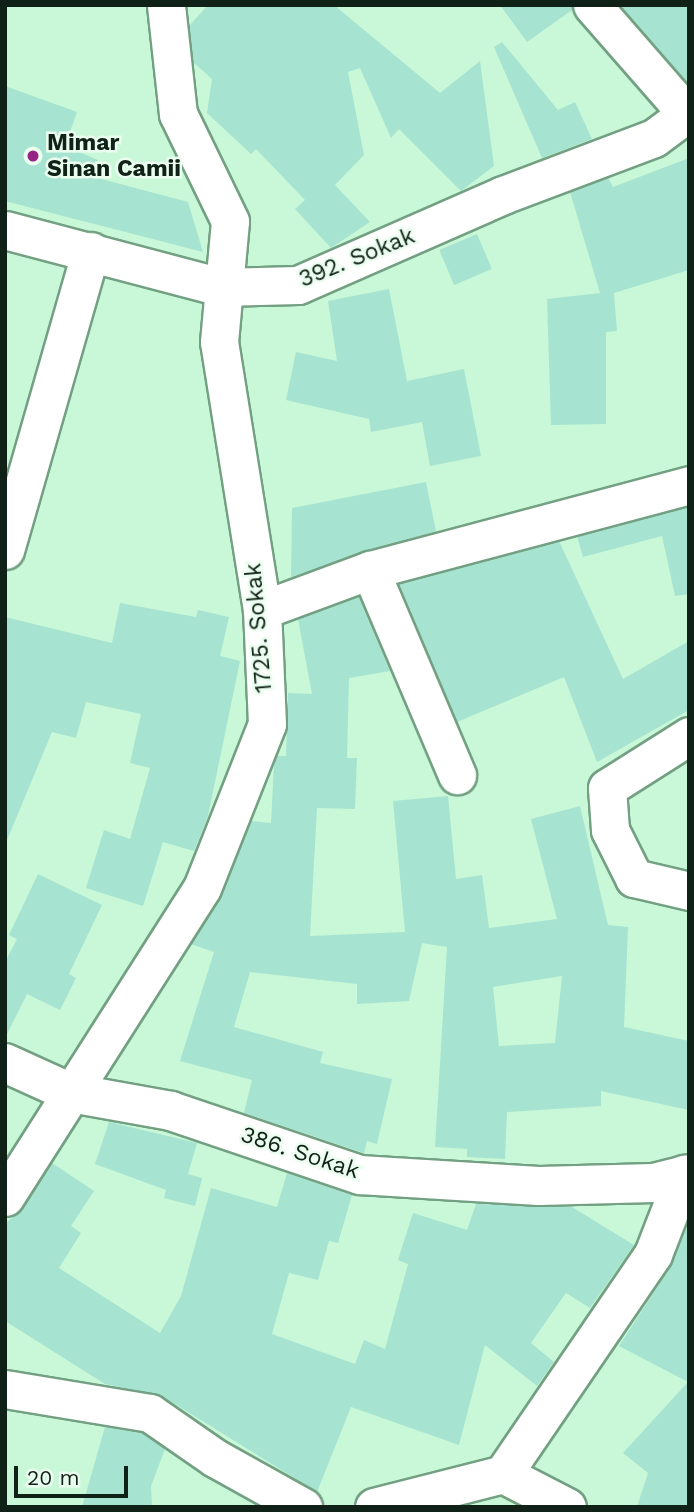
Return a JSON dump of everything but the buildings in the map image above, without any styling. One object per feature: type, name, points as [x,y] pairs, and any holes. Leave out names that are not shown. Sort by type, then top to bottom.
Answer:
[{"type":"street","name":"1725. Sokak","points":[[5,1197],[202,888],[267,724],[262,610],[219,342],[220,287],[230,220],[178,114],[166,5]]},
{"type":"street","points":[[592,5],[688,113]]},
{"type":"street","name":"392. Sokak","points":[[5,230],[220,287],[298,285],[503,195],[654,138],[688,113]]},
{"type":"street","points":[[5,550],[91,251]]},
{"type":"street","points":[[262,610],[370,570],[689,485]]},
{"type":"street","points":[[370,570],[457,775]]},
{"type":"street","points":[[689,736],[607,788],[610,830],[634,878],[689,891]]},
{"type":"street","name":"386. Sokak","points":[[5,1063],[71,1093],[172,1111],[360,1175],[538,1186],[654,1183],[686,1174]]},
{"type":"street","points":[[374,1507],[503,1474],[653,1254],[686,1174]]},
{"type":"street","points":[[5,1389],[150,1413],[215,1458],[303,1507]]},
{"type":"street","points":[[503,1474],[566,1507]]},
{"type":"place","name":"Mimar Sinan Camii","points":[[33,156]]}]
